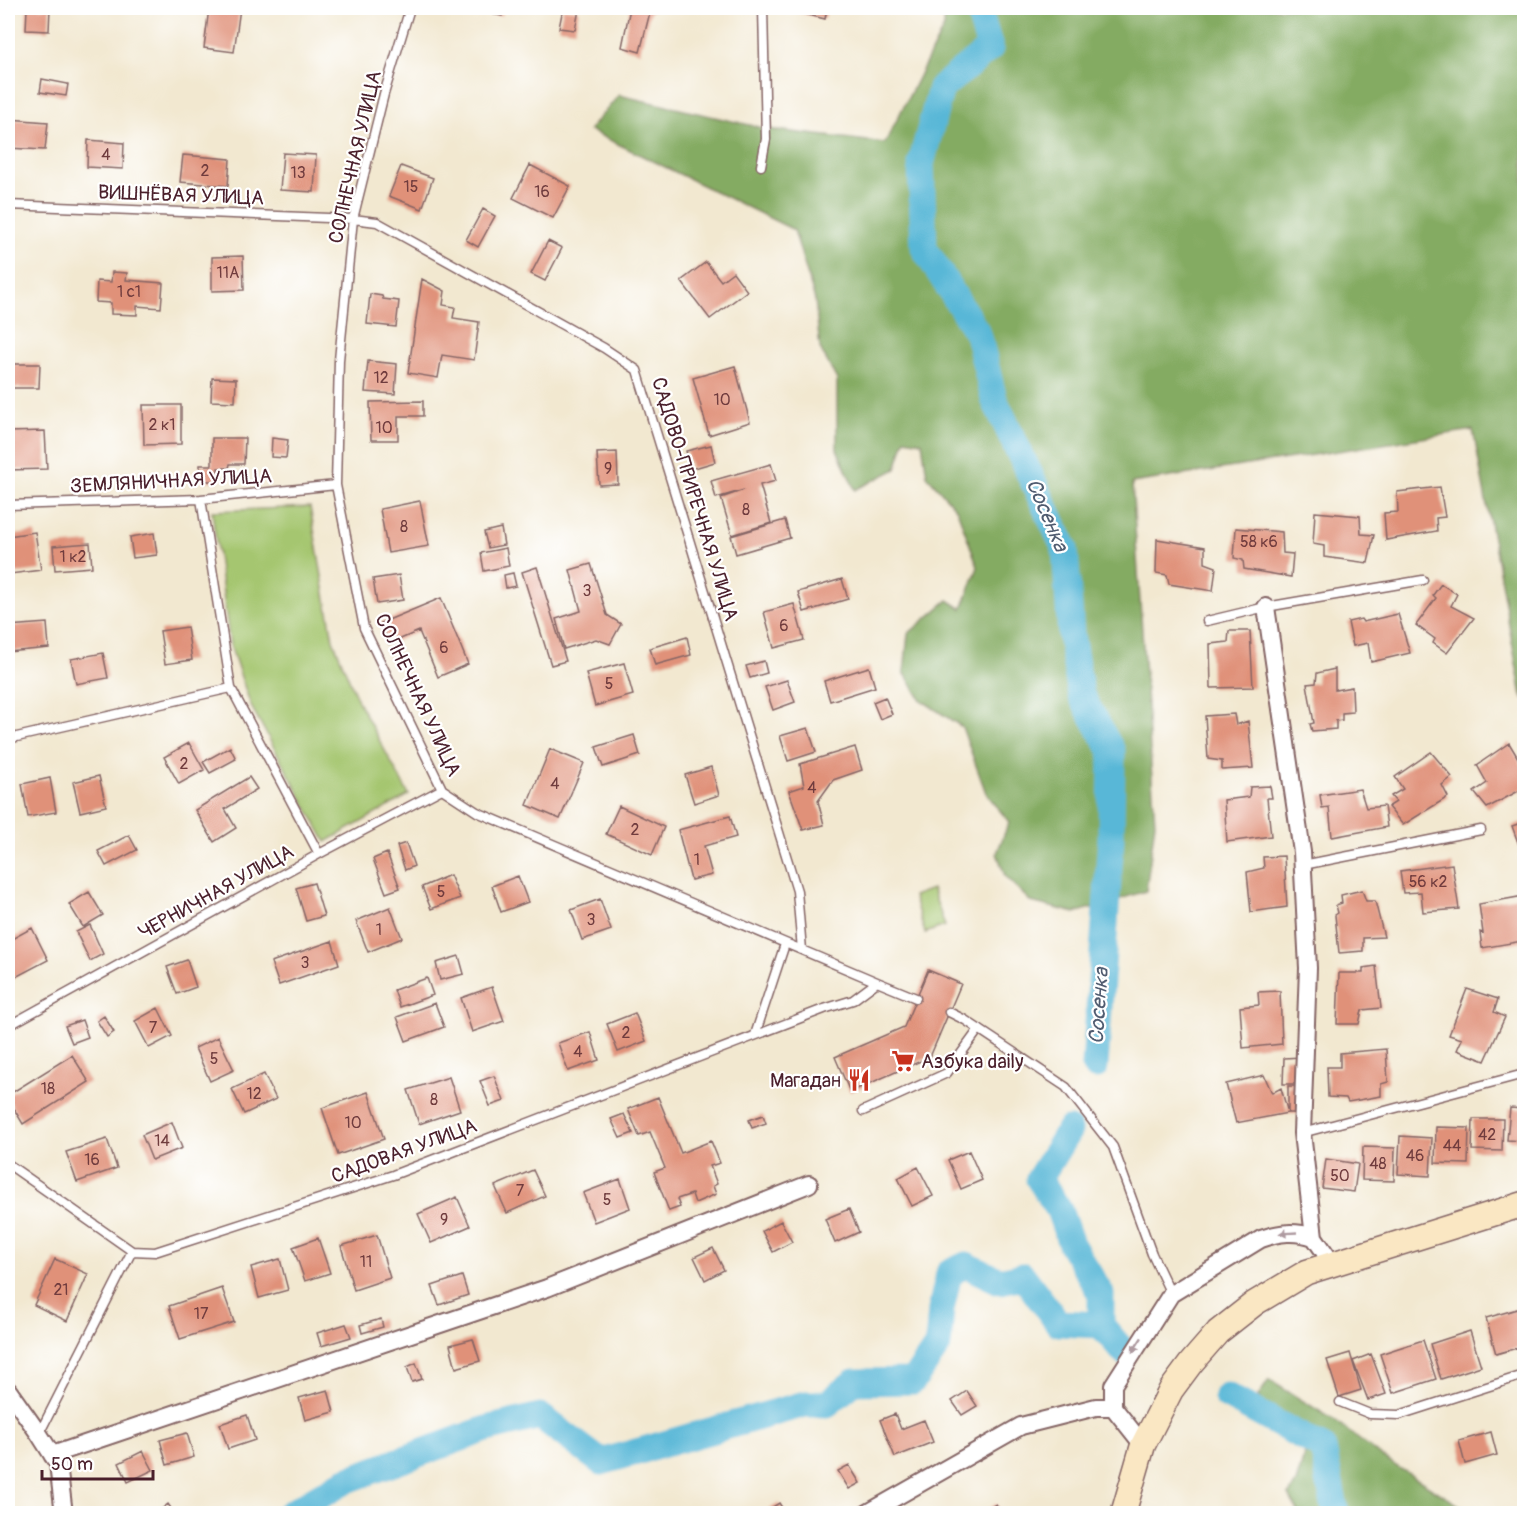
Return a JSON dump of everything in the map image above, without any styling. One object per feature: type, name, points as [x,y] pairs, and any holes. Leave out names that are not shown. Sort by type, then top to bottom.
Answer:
[{"type":"main road","points":[[1123,1514],[1143,1445],[1171,1390],[1218,1332],[1255,1303],[1307,1272],[1524,1204]]},
{"type":"street","points":[[1266,607],[1303,866],[1308,968],[1302,1133],[1314,1237],[1332,1263]]},
{"type":"street","points":[[52,1455],[547,1288],[809,1184]]},
{"type":"street","points":[[1143,1445],[1113,1407],[1113,1385],[1171,1294],[1262,1239],[1277,1234],[1298,1232],[1314,1237]]},
{"type":"street","points":[[8,1390],[58,1464],[64,1514]]},
{"type":"street","points":[[866,1514],[1021,1426],[1096,1407],[1113,1407]]},
{"type":"lane","name":"СОЛНЕЧНАЯ УЛИЦА","points":[[410,8],[384,94],[353,219],[339,360],[336,485],[364,628],[442,789],[477,812],[916,998]]},
{"type":"lane","points":[[761,166],[766,139],[763,8]]},
{"type":"lane","name":"ВИШНЁВАЯ УЛИЦА","points":[[8,205],[353,219]]},
{"type":"lane","name":"САДОВО-ПРИРЕЧНАЯ УЛИЦА","points":[[353,219],[377,222],[604,348],[637,370],[797,891],[802,950]]},
{"type":"lane","name":"ЗЕМЛЯНИЧНАЯ УЛИЦА","points":[[8,505],[201,500],[336,485]]},
{"type":"lane","points":[[201,500],[231,688],[319,854]]},
{"type":"lane","points":[[1207,621],[1266,607],[1423,580]]},
{"type":"lane","points":[[8,739],[231,688]]},
{"type":"lane","name":"ЧЕРНИЧНАЯ УЛИЦА","points":[[8,1026],[319,854],[442,789]]},
{"type":"lane","points":[[1303,866],[1481,830]]},
{"type":"lane","points":[[755,1035],[785,944]]},
{"type":"lane","name":"САДОВАЯ УЛИЦА","points":[[132,1251],[155,1252],[393,1175],[755,1035],[853,1000],[877,982]]},
{"type":"lane","points":[[950,1012],[1066,1087],[1113,1147],[1152,1254],[1171,1294]]},
{"type":"lane","points":[[863,1111],[947,1073],[979,1029]]},
{"type":"lane","points":[[1302,1133],[1524,1074]]},
{"type":"lane","points":[[8,1164],[132,1251],[39,1434]]},
{"type":"lane","points":[[1340,1402],[1370,1414],[1399,1415],[1524,1375]]},
{"type":"green space","points":[[945,8],[1524,8],[1524,700],[1473,430],[1132,483],[1155,823],[1146,891],[1075,913],[1031,902],[1005,876],[997,853],[1009,822],[986,793],[962,727],[921,700],[904,672],[908,634],[948,600],[962,609],[978,567],[957,510],[927,476],[922,442],[905,439],[896,469],[855,490],[837,449],[837,380],[820,348],[815,300],[794,230],[589,130],[619,95],[767,129],[885,143],[944,27]]},
{"type":"green space","points":[[310,507],[333,640],[358,701],[409,795],[326,842],[251,706],[230,645],[212,511]]},
{"type":"green space","points":[[932,889],[945,926],[925,933],[913,896]]},
{"type":"green space","points":[[1269,1380],[1331,1418],[1383,1458],[1472,1513],[1299,1513],[1289,1495],[1296,1483],[1306,1450],[1271,1422],[1258,1396]]},
{"type":"building","points":[[27,8],[50,8],[49,31],[26,30]]},
{"type":"building","points":[[209,8],[240,8],[234,52],[204,48]]},
{"type":"building","points":[[484,8],[503,8],[502,16],[483,13]]},
{"type":"building","points":[[563,8],[579,10],[575,30],[559,28]]},
{"type":"building","points":[[630,8],[657,8],[650,12],[640,52],[622,47]]},
{"type":"building","points":[[793,8],[827,8],[825,19],[792,11]]},
{"type":"building","points":[[42,79],[68,84],[66,96],[40,92]]},
{"type":"building","points":[[8,119],[48,122],[45,150],[8,148]]},
{"type":"building","points":[[88,140],[124,143],[123,169],[87,167]]},
{"type":"building","points":[[283,153],[316,155],[314,192],[280,190]]},
{"type":"building","points":[[183,155],[230,159],[228,186],[180,182]]},
{"type":"building","points":[[530,165],[570,186],[553,218],[513,198]]},
{"type":"building","points":[[401,166],[433,178],[422,209],[389,196]]},
{"type":"building","points":[[483,209],[495,216],[478,247],[466,240]]},
{"type":"building","points":[[548,241],[562,248],[545,281],[531,274]]},
{"type":"building","points":[[243,256],[244,290],[212,291],[212,257]]},
{"type":"building","points":[[706,262],[721,281],[733,272],[747,291],[710,319],[681,281]]},
{"type":"building","points":[[112,272],[127,273],[126,280],[163,283],[161,308],[137,306],[137,315],[111,314],[111,303],[96,302],[97,281],[111,282]]},
{"type":"building","points":[[422,279],[445,291],[443,305],[455,307],[453,318],[479,322],[474,360],[442,355],[438,378],[408,373]]},
{"type":"building","points":[[370,294],[382,296],[383,299],[399,301],[396,327],[367,324]]},
{"type":"building","points":[[368,361],[397,364],[395,394],[365,392]]},
{"type":"building","points":[[10,364],[40,364],[39,388],[10,388]]},
{"type":"building","points":[[735,366],[750,422],[709,435],[693,378]]},
{"type":"building","points":[[212,378],[236,379],[235,402],[211,401]]},
{"type":"building","points":[[423,401],[423,416],[398,416],[398,440],[371,440],[370,402]]},
{"type":"building","points":[[143,405],[181,405],[181,444],[144,445]]},
{"type":"building","points":[[45,431],[47,469],[8,470],[8,432]]},
{"type":"building","points":[[212,438],[245,438],[244,464],[230,464],[229,468],[218,468],[218,481],[200,481],[200,465],[212,465]]},
{"type":"building","points":[[272,438],[288,440],[286,458],[271,457]]},
{"type":"building","points":[[711,445],[715,462],[691,469],[686,451]]},
{"type":"building","points":[[617,452],[618,484],[599,485],[597,453]]},
{"type":"building","points":[[771,464],[776,481],[760,485],[771,523],[732,535],[721,498],[744,490],[716,498],[711,481]]},
{"type":"building","points":[[1440,487],[1445,517],[1436,518],[1437,531],[1386,540],[1384,513],[1398,512],[1397,492]]},
{"type":"building","points":[[420,501],[429,546],[388,553],[380,509]]},
{"type":"building","points":[[1315,512],[1360,516],[1361,534],[1374,535],[1368,563],[1324,557],[1324,546],[1313,544]]},
{"type":"building","points":[[785,520],[790,538],[736,554],[731,536]]},
{"type":"building","points":[[501,528],[504,545],[488,548],[484,532]]},
{"type":"building","points":[[1236,528],[1282,532],[1283,553],[1293,554],[1291,577],[1244,569],[1243,560],[1234,558]]},
{"type":"building","points":[[35,532],[41,570],[10,574],[8,536]]},
{"type":"building","points":[[154,533],[157,555],[133,558],[130,537]]},
{"type":"building","points":[[1157,539],[1205,547],[1205,563],[1216,567],[1213,591],[1169,584],[1167,575],[1156,573]]},
{"type":"building","points":[[90,543],[92,567],[55,570],[53,546]]},
{"type":"building","points":[[506,548],[509,566],[484,571],[481,553]]},
{"type":"building","points":[[591,564],[607,615],[621,624],[610,644],[596,639],[564,649],[556,619],[581,611],[570,570]]},
{"type":"building","points":[[537,567],[566,661],[551,665],[522,572]]},
{"type":"building","points":[[513,573],[516,586],[506,588],[504,575]]},
{"type":"building","points":[[399,575],[403,600],[377,604],[373,579]]},
{"type":"building","points":[[842,579],[848,599],[804,612],[798,592]]},
{"type":"building","points":[[1441,584],[1457,594],[1451,606],[1474,618],[1447,653],[1433,643],[1435,639],[1416,625],[1436,598],[1433,595]]},
{"type":"building","points":[[441,598],[468,664],[438,677],[419,631],[389,644],[381,623]]},
{"type":"building","points":[[794,604],[804,640],[774,648],[764,612]]},
{"type":"building","points":[[1398,614],[1410,653],[1371,662],[1368,643],[1353,646],[1348,622],[1361,619],[1363,622]]},
{"type":"building","points":[[47,623],[49,648],[8,652],[8,626]]},
{"type":"building","points":[[187,627],[192,660],[165,664],[160,631]]},
{"type":"building","points":[[1229,631],[1250,631],[1253,687],[1211,688],[1210,644],[1228,642]]},
{"type":"building","points":[[687,637],[691,655],[655,665],[650,648]]},
{"type":"building","points":[[103,653],[108,678],[76,684],[71,659]]},
{"type":"building","points":[[764,661],[767,673],[750,678],[746,666]]},
{"type":"building","points":[[624,663],[633,695],[595,706],[586,673]]},
{"type":"building","points":[[869,667],[875,687],[830,701],[824,681]]},
{"type":"building","points":[[1335,669],[1335,690],[1352,687],[1353,712],[1342,713],[1342,720],[1336,721],[1336,729],[1312,731],[1310,724],[1314,723],[1307,684],[1316,683],[1317,673]]},
{"type":"building","points":[[787,680],[795,702],[773,710],[765,687]]},
{"type":"building","points":[[885,697],[892,714],[880,719],[873,702]]},
{"type":"building","points":[[1234,714],[1236,725],[1248,721],[1253,768],[1222,770],[1222,761],[1208,759],[1205,716]]},
{"type":"building","points":[[808,728],[816,752],[788,761],[780,736]]},
{"type":"building","points":[[634,735],[640,755],[603,767],[596,747]]},
{"type":"building","points":[[189,743],[204,770],[179,784],[164,757]]},
{"type":"building","points":[[1509,743],[1524,768],[1524,788],[1487,808],[1474,792],[1487,783],[1477,765]]},
{"type":"building","points":[[230,747],[236,759],[210,773],[203,762]]},
{"type":"building","points":[[855,747],[862,770],[833,780],[818,801],[824,825],[803,830],[789,791],[804,786],[800,764]]},
{"type":"building","points":[[550,749],[584,763],[560,819],[527,805]]},
{"type":"building","points":[[1431,752],[1452,777],[1442,785],[1448,797],[1403,825],[1388,807],[1396,802],[1391,796],[1403,789],[1395,777]]},
{"type":"building","points":[[711,767],[719,795],[694,803],[685,775]]},
{"type":"building","points":[[99,776],[106,806],[80,812],[73,782]]},
{"type":"building","points":[[249,777],[257,789],[225,809],[236,828],[214,842],[195,810]]},
{"type":"building","points":[[50,778],[56,812],[28,817],[22,784]]},
{"type":"building","points":[[1270,786],[1272,798],[1267,798],[1271,836],[1227,842],[1224,800],[1249,797],[1250,787]]},
{"type":"building","points":[[1360,789],[1366,808],[1384,806],[1387,827],[1332,837],[1329,807],[1322,808],[1320,795]]},
{"type":"building","points":[[619,806],[664,827],[652,855],[606,834]]},
{"type":"building","points":[[730,816],[736,837],[704,846],[712,875],[691,880],[678,830]]},
{"type":"building","points":[[1524,822],[1524,859],[1512,826]]},
{"type":"building","points":[[129,835],[137,850],[106,866],[98,851]]},
{"type":"building","points":[[406,843],[414,866],[405,870],[397,846]]},
{"type":"building","points":[[387,853],[400,888],[386,893],[373,859]]},
{"type":"building","points":[[1284,856],[1287,907],[1251,912],[1247,872],[1264,868],[1263,857]]},
{"type":"building","points":[[1452,864],[1459,909],[1423,912],[1421,892],[1403,893],[1400,871]]},
{"type":"building","points":[[450,875],[460,898],[431,909],[422,887]]},
{"type":"building","points":[[518,876],[528,902],[501,912],[492,886]]},
{"type":"building","points":[[314,883],[324,916],[306,921],[296,888]]},
{"type":"building","points":[[1362,890],[1366,901],[1375,901],[1384,937],[1363,938],[1363,951],[1339,953],[1336,905],[1342,903],[1341,895]]},
{"type":"building","points":[[89,892],[103,915],[83,927],[69,904]]},
{"type":"building","points":[[1524,896],[1524,915],[1520,916],[1523,941],[1482,948],[1480,932],[1483,933],[1479,904]]},
{"type":"building","points":[[600,899],[611,930],[582,940],[571,910]]},
{"type":"building","points":[[390,907],[402,938],[368,952],[356,921]]},
{"type":"building","points":[[90,925],[103,954],[90,961],[76,932]]},
{"type":"building","points":[[32,928],[48,960],[8,981],[8,941]]},
{"type":"building","points":[[332,941],[339,964],[279,985],[271,962]]},
{"type":"building","points":[[459,956],[464,974],[440,980],[436,963]]},
{"type":"building","points":[[187,960],[196,987],[177,994],[167,967]]},
{"type":"building","points":[[1376,966],[1381,1008],[1362,1010],[1359,1024],[1337,1024],[1339,973],[1363,973],[1363,968]]},
{"type":"building","points":[[928,970],[961,984],[930,1057],[850,1092],[835,1057],[904,1027]]},
{"type":"building","points":[[427,978],[433,995],[400,1007],[394,990]]},
{"type":"building","points":[[492,987],[504,1021],[472,1032],[461,998]]},
{"type":"building","points":[[1467,989],[1498,999],[1494,1012],[1505,1017],[1485,1061],[1457,1050],[1462,1039],[1449,1035]]},
{"type":"building","points":[[1280,991],[1282,1044],[1243,1048],[1240,1007],[1259,1005],[1258,992]]},
{"type":"building","points":[[435,1003],[444,1027],[406,1041],[397,1017]]},
{"type":"building","points":[[158,1008],[172,1036],[149,1048],[135,1021]]},
{"type":"building","points":[[635,1013],[646,1041],[618,1052],[607,1024]]},
{"type":"building","points":[[104,1016],[114,1032],[107,1037],[97,1021]]},
{"type":"building","points":[[82,1020],[88,1037],[72,1043],[65,1026]]},
{"type":"building","points":[[590,1032],[599,1060],[568,1071],[558,1043]]},
{"type":"building","points":[[218,1037],[234,1070],[210,1081],[195,1048]]},
{"type":"building","points":[[1386,1049],[1388,1082],[1381,1084],[1381,1096],[1348,1102],[1346,1098],[1328,1097],[1327,1067],[1340,1067],[1340,1053]]},
{"type":"building","points":[[72,1055],[89,1082],[23,1124],[8,1099],[8,1095]]},
{"type":"building","points":[[1302,1057],[1301,1084],[1283,1084],[1284,1058]]},
{"type":"building","points":[[264,1074],[276,1099],[244,1114],[232,1089]]},
{"type":"building","points":[[1264,1075],[1272,1093],[1281,1088],[1288,1113],[1236,1123],[1226,1084]]},
{"type":"building","points":[[494,1076],[504,1101],[490,1106],[480,1081]]},
{"type":"building","points":[[449,1077],[460,1110],[419,1124],[408,1090]]},
{"type":"building","points":[[1288,1086],[1301,1086],[1300,1113],[1288,1113]]},
{"type":"building","points":[[368,1092],[384,1139],[338,1155],[322,1108]]},
{"type":"building","points":[[658,1097],[681,1153],[711,1141],[720,1163],[710,1166],[717,1184],[713,1186],[716,1194],[695,1203],[692,1194],[677,1199],[680,1207],[669,1211],[654,1172],[665,1168],[650,1132],[639,1136],[628,1109]]},
{"type":"building","points":[[1510,1108],[1524,1109],[1524,1141],[1507,1140]]},
{"type":"building","points":[[624,1114],[633,1133],[620,1138],[611,1119]]},
{"type":"building","points":[[763,1115],[766,1123],[752,1128],[749,1120]]},
{"type":"building","points":[[1473,1119],[1503,1119],[1502,1151],[1472,1150]]},
{"type":"building","points":[[172,1122],[182,1148],[152,1160],[142,1135]]},
{"type":"building","points":[[1436,1127],[1469,1128],[1468,1164],[1435,1163]]},
{"type":"building","points":[[1400,1136],[1432,1138],[1430,1176],[1398,1174]]},
{"type":"building","points":[[107,1139],[117,1168],[77,1182],[66,1152]]},
{"type":"building","points":[[1363,1147],[1395,1148],[1394,1181],[1362,1180]]},
{"type":"building","points":[[969,1151],[982,1180],[961,1189],[948,1160]]},
{"type":"building","points":[[1326,1159],[1358,1164],[1354,1192],[1322,1188]]},
{"type":"building","points":[[918,1167],[933,1196],[912,1206],[898,1178]]},
{"type":"building","points":[[533,1170],[545,1196],[507,1213],[495,1186]]},
{"type":"building","points":[[620,1179],[630,1208],[594,1222],[583,1193]]},
{"type":"building","points":[[457,1197],[470,1226],[431,1243],[418,1214]]},
{"type":"building","points":[[849,1209],[859,1232],[835,1243],[825,1219]]},
{"type":"building","points":[[781,1221],[792,1242],[773,1252],[762,1231]]},
{"type":"building","points":[[377,1235],[390,1278],[354,1290],[341,1246]]},
{"type":"building","points":[[318,1238],[330,1273],[305,1281],[293,1247]]},
{"type":"building","points":[[713,1248],[724,1270],[705,1280],[694,1257]]},
{"type":"building","points":[[55,1259],[88,1274],[67,1321],[34,1305]]},
{"type":"building","points":[[280,1259],[288,1290],[259,1298],[251,1267]]},
{"type":"building","points":[[462,1276],[468,1295],[439,1305],[432,1286]]},
{"type":"building","points":[[222,1288],[234,1322],[180,1339],[169,1306]]},
{"type":"building","points":[[1524,1307],[1524,1346],[1496,1354],[1486,1318]]},
{"type":"building","points":[[381,1319],[383,1327],[362,1333],[360,1325]]},
{"type":"building","points":[[346,1324],[351,1337],[321,1346],[317,1333]]},
{"type":"building","points":[[1470,1331],[1481,1366],[1441,1379],[1430,1344]]},
{"type":"building","points":[[473,1339],[480,1361],[456,1368],[450,1345]]},
{"type":"building","points":[[1423,1340],[1436,1379],[1393,1393],[1380,1354]]},
{"type":"building","points":[[1350,1353],[1361,1390],[1339,1397],[1327,1360]]},
{"type":"building","points":[[1371,1354],[1386,1394],[1368,1400],[1353,1361]]},
{"type":"building","points":[[416,1363],[422,1379],[412,1382],[407,1367]]},
{"type":"building","points":[[328,1390],[334,1412],[305,1420],[299,1398]]},
{"type":"building","points":[[967,1391],[977,1406],[962,1415],[952,1401]]},
{"type":"building","points":[[895,1414],[901,1429],[924,1420],[933,1442],[895,1457],[880,1420]]},
{"type":"building","points":[[247,1415],[255,1440],[228,1449],[220,1424]]},
{"type":"building","points":[[1491,1432],[1497,1455],[1465,1464],[1459,1441]]},
{"type":"building","points":[[187,1433],[194,1457],[167,1465],[160,1440]]},
{"type":"building","points":[[143,1451],[153,1470],[128,1482],[119,1463]]},
{"type":"building","points":[[849,1465],[860,1483],[849,1489],[838,1471]]},
{"type":"building","points":[[779,1503],[786,1514],[762,1514]]},
{"type":"building","points":[[168,1504],[175,1514],[155,1514]]},
{"type":"building","points":[[996,1504],[1002,1514],[979,1514]]},
{"type":"waterway","name":"Сосенка","points":[[978,8],[990,48],[941,88],[921,164],[924,248],[978,334],[994,399],[1065,549],[1071,635],[1081,695],[1112,751],[1111,838],[1095,1066]]},
{"type":"waterway","name":"Сосенка","points":[[1069,1130],[1039,1179],[1059,1210],[1071,1244],[1101,1294],[1101,1325],[1124,1352]]},
{"type":"waterway","points":[[289,1514],[347,1480],[486,1429],[540,1416],[601,1462],[805,1404],[827,1404],[854,1382],[913,1381],[938,1345],[941,1310],[949,1273],[966,1265],[1000,1281],[1023,1276],[1058,1323],[1101,1325]]},
{"type":"waterway","name":"Сосенка","points":[[1227,1396],[1323,1448],[1336,1514]]},
{"type":"place","name":"Азбука daily","points":[[903,1061]]},
{"type":"place","name":"Магадан","points":[[859,1080]]}]
